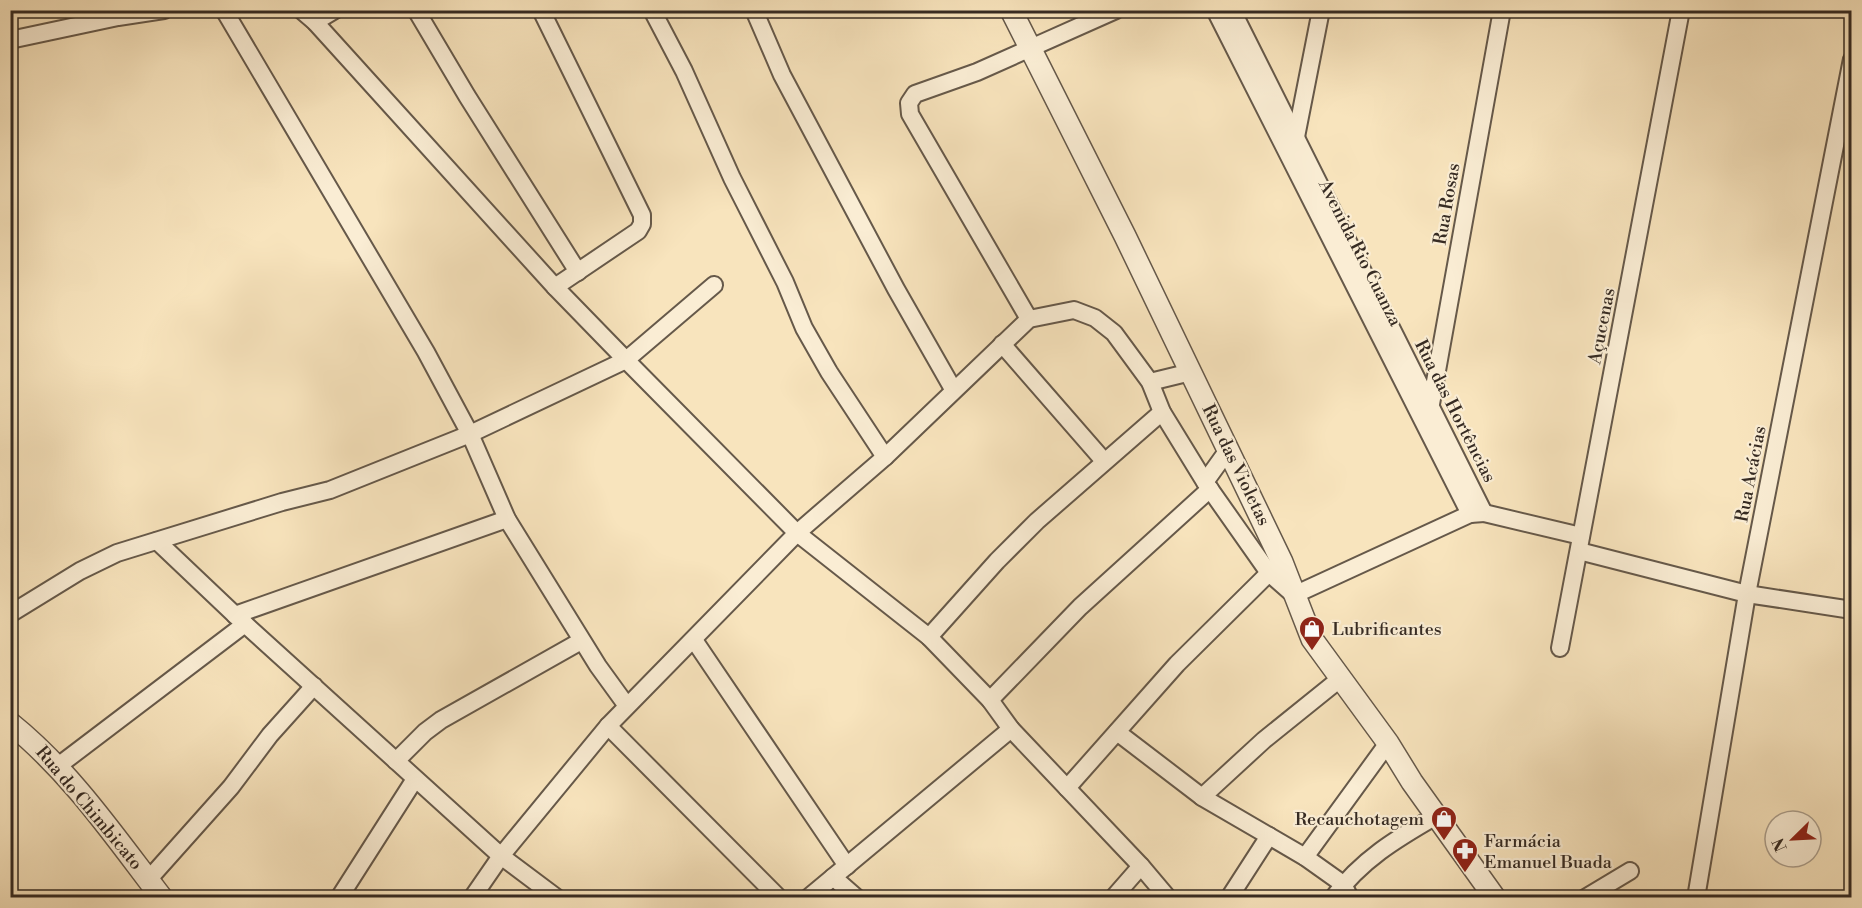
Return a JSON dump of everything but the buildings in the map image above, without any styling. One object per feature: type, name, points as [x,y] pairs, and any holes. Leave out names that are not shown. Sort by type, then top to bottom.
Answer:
[{"type":"street","points":[[10,40],[117,14],[164,10]]},
{"type":"street","points":[[224,10],[426,352],[470,434],[507,519],[581,641],[627,706]]},
{"type":"street","points":[[301,10],[315,22],[555,287],[626,360],[797,533],[929,637],[990,700],[1011,729],[1168,897]]},
{"type":"street","points":[[315,22],[335,10]]},
{"type":"street","points":[[416,10],[467,96],[578,272]]},
{"type":"street","points":[[541,10],[642,215],[642,224],[638,231],[555,287]]},
{"type":"street","points":[[652,10],[684,71],[732,178],[785,282],[804,328],[829,372],[885,457]]},
{"type":"street","points":[[754,10],[787,85],[896,289],[954,389]]},
{"type":"street","name":"Rua das Violetas","points":[[1011,10],[1191,372],[1227,450],[1275,568],[1294,595],[1312,639],[1388,742],[1412,782],[1495,897]]},
{"type":"street","points":[[1029,319],[910,114],[909,103],[915,94],[977,72],[1116,10]]},
{"type":"street","name":"Avenida Rio Cuanza","points":[[1215,10],[1289,156],[1478,511]]},
{"type":"street","name":"Rua das Hortências","points":[[1232,10],[1431,404],[1478,511]]},
{"type":"street","points":[[1289,156],[1296,140],[1321,10]]},
{"type":"street","name":"Rua Rosas","points":[[1431,404],[1502,10]]},
{"type":"street","name":"Açucenas","points":[[1560,648],[1681,10]]},
{"type":"street","name":"Rua Acácias","points":[[1696,897],[1747,594],[1851,59]]},
{"type":"street","points":[[10,614],[94,563],[117,553],[282,502],[330,490],[470,434],[626,360],[714,285]]},
{"type":"street","points":[[472,897],[501,856],[608,726],[797,533],[885,457],[1029,319],[1074,310],[1095,318],[1114,333],[1150,382],[1162,412],[1207,486],[1275,568],[1177,664],[1067,788]]},
{"type":"street","points":[[1002,344],[1104,461]]},
{"type":"street","points":[[1150,382],[1191,372]]},
{"type":"street","points":[[929,637],[1036,521],[1162,412]]},
{"type":"street","points":[[990,700],[1095,592],[1207,486],[1227,450]]},
{"type":"street","points":[[1294,595],[1478,511],[1747,594],[1851,609]]},
{"type":"street","points":[[58,766],[240,620],[507,519]]},
{"type":"street","points":[[157,541],[240,620],[501,856],[557,897]]},
{"type":"street","points":[[694,640],[848,866]]},
{"type":"street","points":[[396,761],[425,732],[441,720],[581,641]]},
{"type":"street","points":[[1202,797],[1264,740],[1341,678]]},
{"type":"street","points":[[148,880],[231,787],[270,735],[314,686]]},
{"type":"street","name":"Rua do Chimbicato","points":[[10,723],[37,744],[58,766],[162,897]]},
{"type":"street","points":[[608,726],[779,897]]},
{"type":"street","points":[[808,897],[1011,729]]},
{"type":"street","points":[[1117,732],[1202,797],[1305,857],[1346,891]]},
{"type":"street","points":[[1305,857],[1388,742]]},
{"type":"street","points":[[339,897],[415,779]]},
{"type":"street","points":[[1333,897],[1346,891],[1378,851],[1436,816]]},
{"type":"street","points":[[1229,897],[1269,836]]},
{"type":"street","points":[[1113,897],[1141,866]]},
{"type":"street","points":[[1585,897],[1630,871]]},
{"type":"street","points":[[833,877],[857,897]]},
{"type":"place","name":"Lubrificantes","points":[[1312,652]]},
{"type":"place","name":"Recauchotagem","points":[[1444,842]]},
{"type":"place","name":"Farmácia Emanuel Buada","points":[[1465,874]]}]
